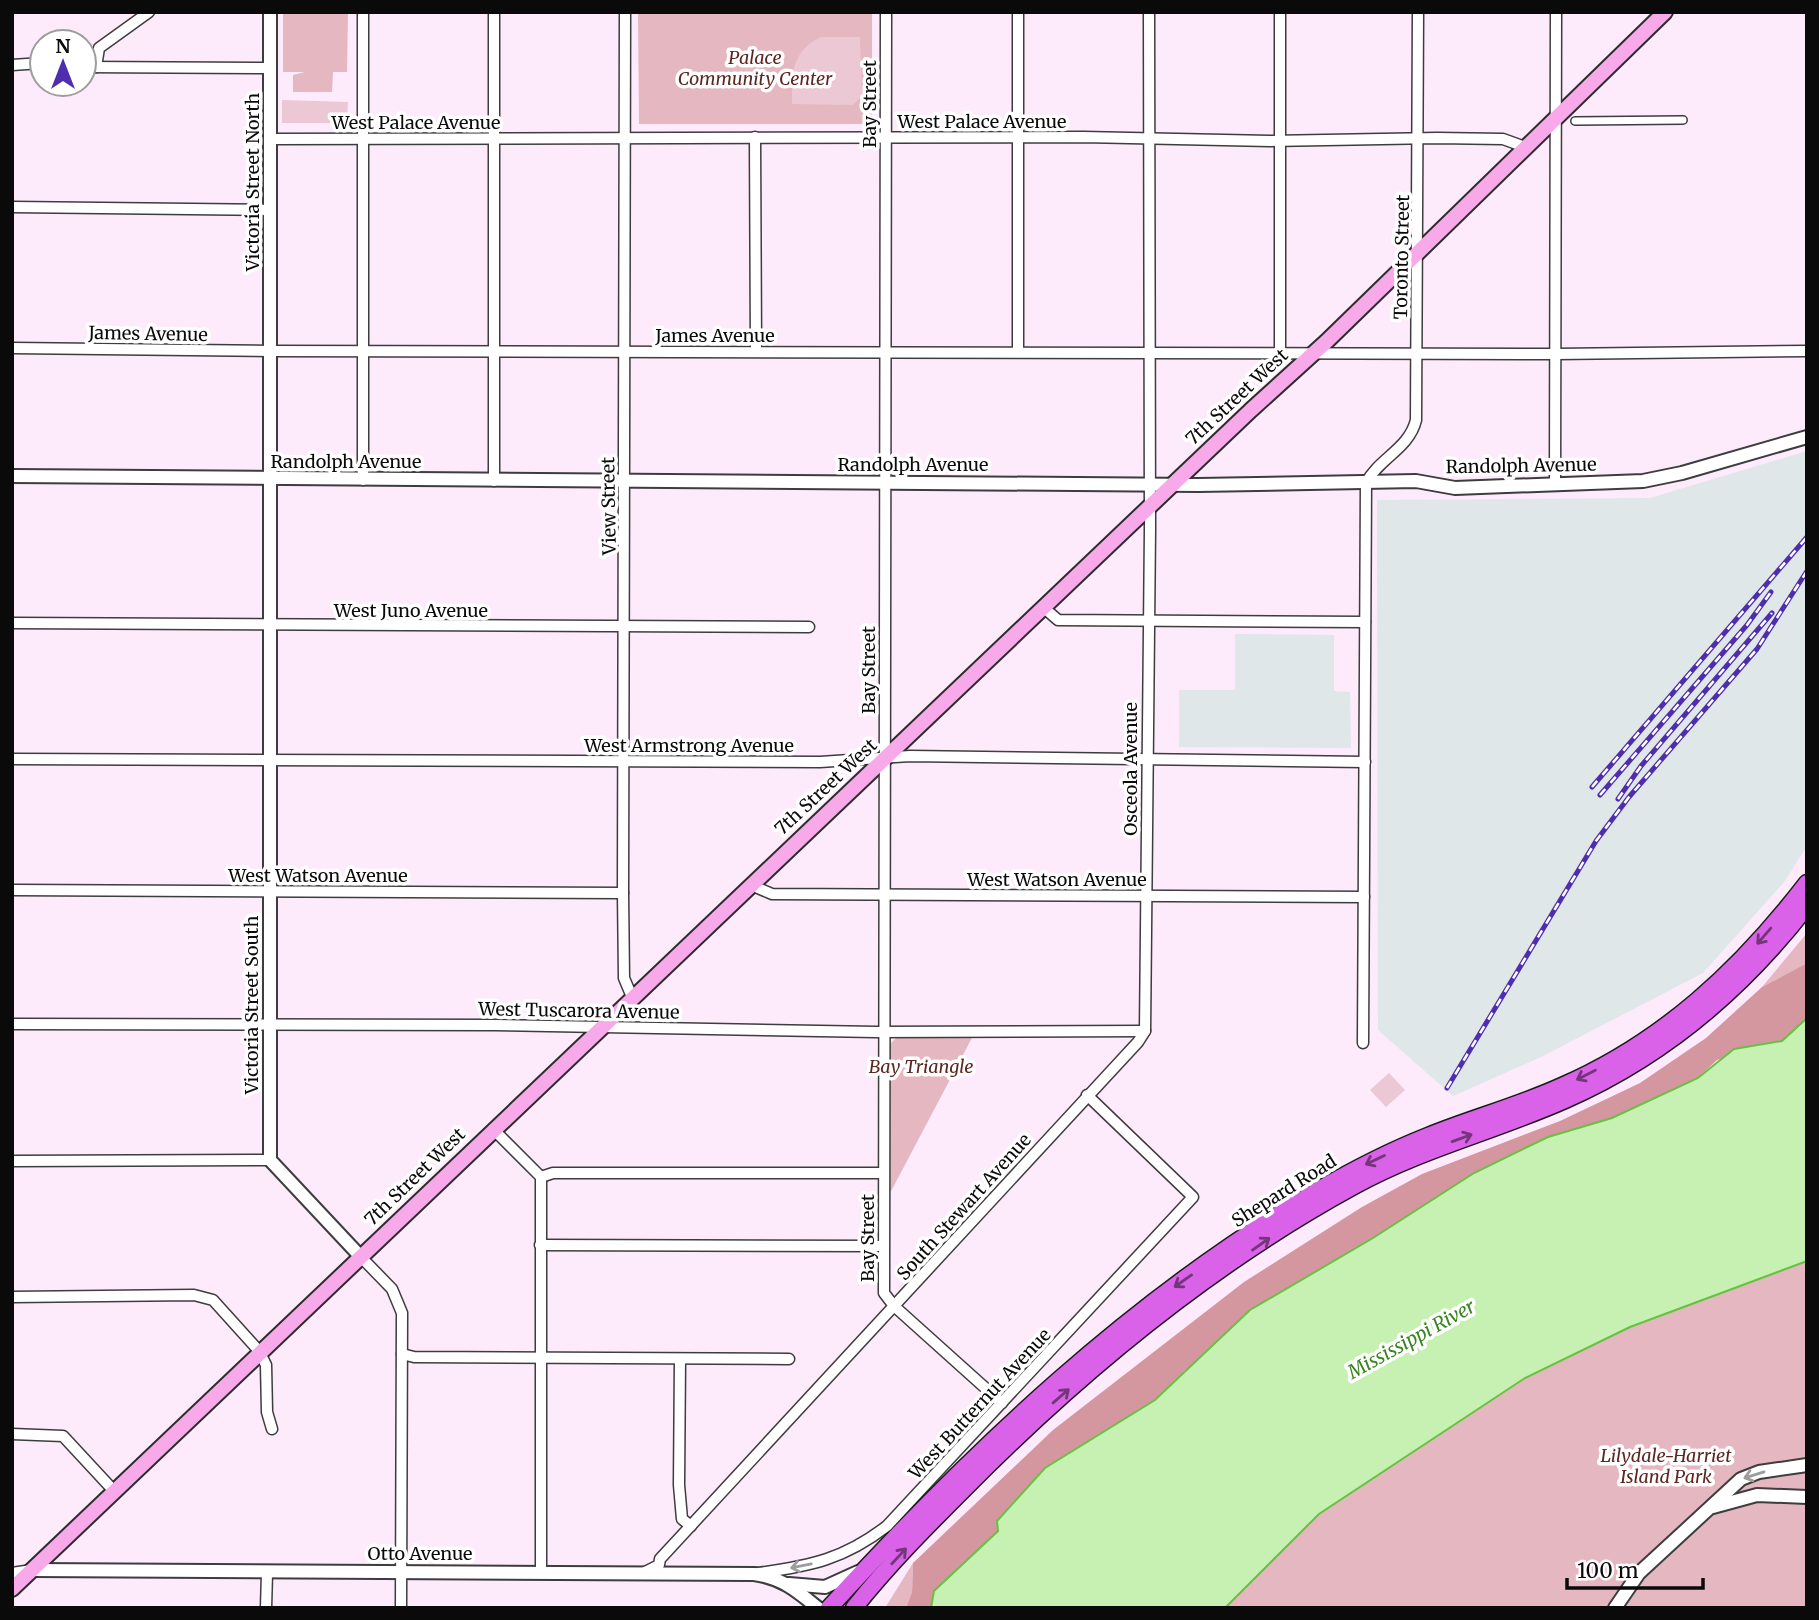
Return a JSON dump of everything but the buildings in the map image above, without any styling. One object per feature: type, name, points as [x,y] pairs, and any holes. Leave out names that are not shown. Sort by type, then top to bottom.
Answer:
[{"type":"highway","name":"Shepard Road","points":[[828,1608],[865,1568],[1044,1392],[1179,1284],[1280,1214],[1352,1171],[1429,1136],[1562,1086],[1647,1040],[1692,1007],[1735,969],[1807,883]]},
{"type":"highway","name":"Shepard Road","points":[[854,1608],[907,1546],[1024,1430],[1108,1355],[1174,1304],[1287,1226],[1356,1185],[1433,1149],[1567,1100],[1652,1053],[1700,1019],[1744,980],[1807,906]]},
{"type":"main road","name":"7th Street West","points":[[12,1589],[259,1351],[1312,354],[1665,12]]},
{"type":"street","points":[[98,54],[99,48],[149,12]]},
{"type":"street","name":"Victoria Street North","points":[[270,12],[270,351]]},
{"type":"street","points":[[363,12],[363,480]]},
{"type":"street","points":[[494,12],[494,481]]},
{"type":"street","name":"View Street","points":[[625,12],[623,893],[625,985],[632,997]]},
{"type":"street","name":"Bay Street","points":[[886,12],[884,1293],[894,1306],[1002,1403]]},
{"type":"street","points":[[1018,12],[1018,351]]},
{"type":"street","points":[[1149,12],[1149,484]]},
{"type":"street","points":[[1280,12],[1280,353]]},
{"type":"street","name":"Toronto Street","points":[[1366,483],[1380,464],[1407,440],[1414,428],[1417,353],[1418,12]]},
{"type":"street","points":[[1555,482],[1556,12]]},
{"type":"street","points":[[98,67],[270,68]]},
{"type":"street","points":[[1575,121],[1684,120]]},
{"type":"street","points":[[755,137],[756,351]]},
{"type":"street","name":"West Palace Avenue","points":[[270,139],[1418,138],[1503,139],[1525,147]]},
{"type":"street","points":[[12,207],[271,210]]},
{"type":"street","name":"James Avenue","points":[[12,348],[1312,354],[1807,351]]},
{"type":"street","name":"Victoria Street South","points":[[270,351],[270,1160]]},
{"type":"street","name":"Randolph Avenue","points":[[12,476],[1149,484],[1416,481],[1455,488],[1555,482],[1629,482],[1659,478],[1807,437]]},
{"type":"street","points":[[1363,1042],[1366,483]]},
{"type":"street","name":"Osceola Avenue","points":[[1144,1031],[1149,484]]},
{"type":"street","points":[[1043,607],[1058,620],[1365,622]]},
{"type":"street","name":"West Juno Avenue","points":[[12,623],[809,628]]},
{"type":"street","name":"West Armstrong Avenue","points":[[12,759],[861,762],[884,759],[1147,759],[1365,762]]},
{"type":"street","name":"West Watson Avenue","points":[[751,885],[772,894],[1364,897]]},
{"type":"street","name":"West Watson Avenue","points":[[12,890],[623,893]]},
{"type":"street","name":"West Tuscarora Avenue","points":[[12,1024],[601,1027],[886,1032],[1144,1031]]},
{"type":"street","name":"South Stewart Avenue","points":[[645,1572],[659,1566],[660,1559],[1144,1031]]},
{"type":"street","name":"West Butternut Avenue","points":[[754,1574],[820,1563],[864,1543],[887,1526],[1193,1197],[1087,1095]]},
{"type":"street","points":[[493,1129],[541,1177],[541,1572]]},
{"type":"street","points":[[12,1161],[270,1160],[391,1289],[402,1306],[401,1608]]},
{"type":"street","points":[[541,1177],[554,1173],[883,1173]]},
{"type":"street","points":[[540,1245],[883,1246]]},
{"type":"street","points":[[12,1297],[206,1297],[214,1300],[259,1351],[266,1366],[267,1412],[272,1429]]},
{"type":"street","points":[[402,1354],[414,1357],[789,1359]]},
{"type":"street","points":[[680,1359],[679,1485],[682,1518],[691,1526]]},
{"type":"street","points":[[12,1434],[63,1436],[114,1491]]},
{"type":"street","points":[[1615,1608],[1639,1573],[1741,1479],[1759,1472],[1807,1465]]},
{"type":"street","points":[[1713,1507],[1757,1495],[1807,1497]]},
{"type":"street","points":[[789,1584],[818,1587],[833,1585],[865,1568]]},
{"type":"street","name":"Otto Avenue","points":[[12,1573],[32,1570],[754,1574],[789,1584],[818,1608]]},
{"type":"street","points":[[266,1608],[267,1573]]},
{"type":"shaded area","points":[[821,37],[860,37],[862,96],[853,105],[792,104],[795,64],[804,49]]},
{"type":"shaded area","points":[[282,100],[348,102],[347,123],[282,123]]},
{"type":"shaded area","points":[[1807,451],[1807,846],[1785,881],[1703,973],[1541,1057],[1453,1096],[1378,1030],[1377,500],[1650,498]]},
{"type":"shaded area","points":[[1235,634],[1334,635],[1334,691],[1350,692],[1351,748],[1179,747],[1179,690],[1235,690]]},
{"type":"shaded area","points":[[1807,963],[1807,1018],[1782,1041],[1761,1044],[1717,1060],[1698,1078],[1612,1118],[1548,1137],[1474,1173],[1373,1238],[1250,1310],[1155,1400],[1118,1424],[934,1591],[931,1608],[906,1608],[912,1592],[913,1563],[1053,1430],[1244,1282],[1362,1207],[1422,1174],[1560,1121],[1640,1083],[1706,1038],[1762,987]]},
{"type":"shaded area","points":[[1389,1073],[1405,1090],[1386,1107],[1370,1090]]},
{"type":"green space","points":[[283,12],[348,12],[347,72],[333,72],[332,92],[293,92],[293,75],[305,72],[283,72]]},
{"type":"green space","name":"Palace Community Center","points":[[638,12],[872,12],[872,124],[639,124]]},
{"type":"green space","points":[[1807,933],[1807,963],[1762,987]]},
{"type":"green space","name":"Bay Triangle","points":[[974,1034],[889,1195],[890,1044],[898,1036]]},
{"type":"green space","name":"Lilydale-Harriet Island Park","points":[[1807,1261],[1807,1608],[1225,1608],[1319,1514],[1525,1378],[1630,1327]]},
{"type":"green space","points":[[913,1563],[912,1592],[906,1608],[885,1608]]},
{"type":"water","name":"Mississippi River","points":[[1807,1018],[1807,1261],[1630,1327],[1525,1378],[1319,1514],[1225,1608],[931,1608],[934,1591],[998,1531],[997,1521],[1045,1468],[1155,1400],[1250,1310],[1373,1238],[1474,1173],[1548,1137],[1612,1118],[1698,1078],[1734,1049],[1782,1041]]},
{"type":"railway","points":[[1592,787],[1807,537]]},
{"type":"railway","points":[[1447,1088],[1596,841],[1629,797],[1757,649],[1807,571]]},
{"type":"railway","points":[[1600,795],[1747,625],[1771,592]]},
{"type":"railway","points":[[1618,799],[1641,766],[1772,613]]}]
